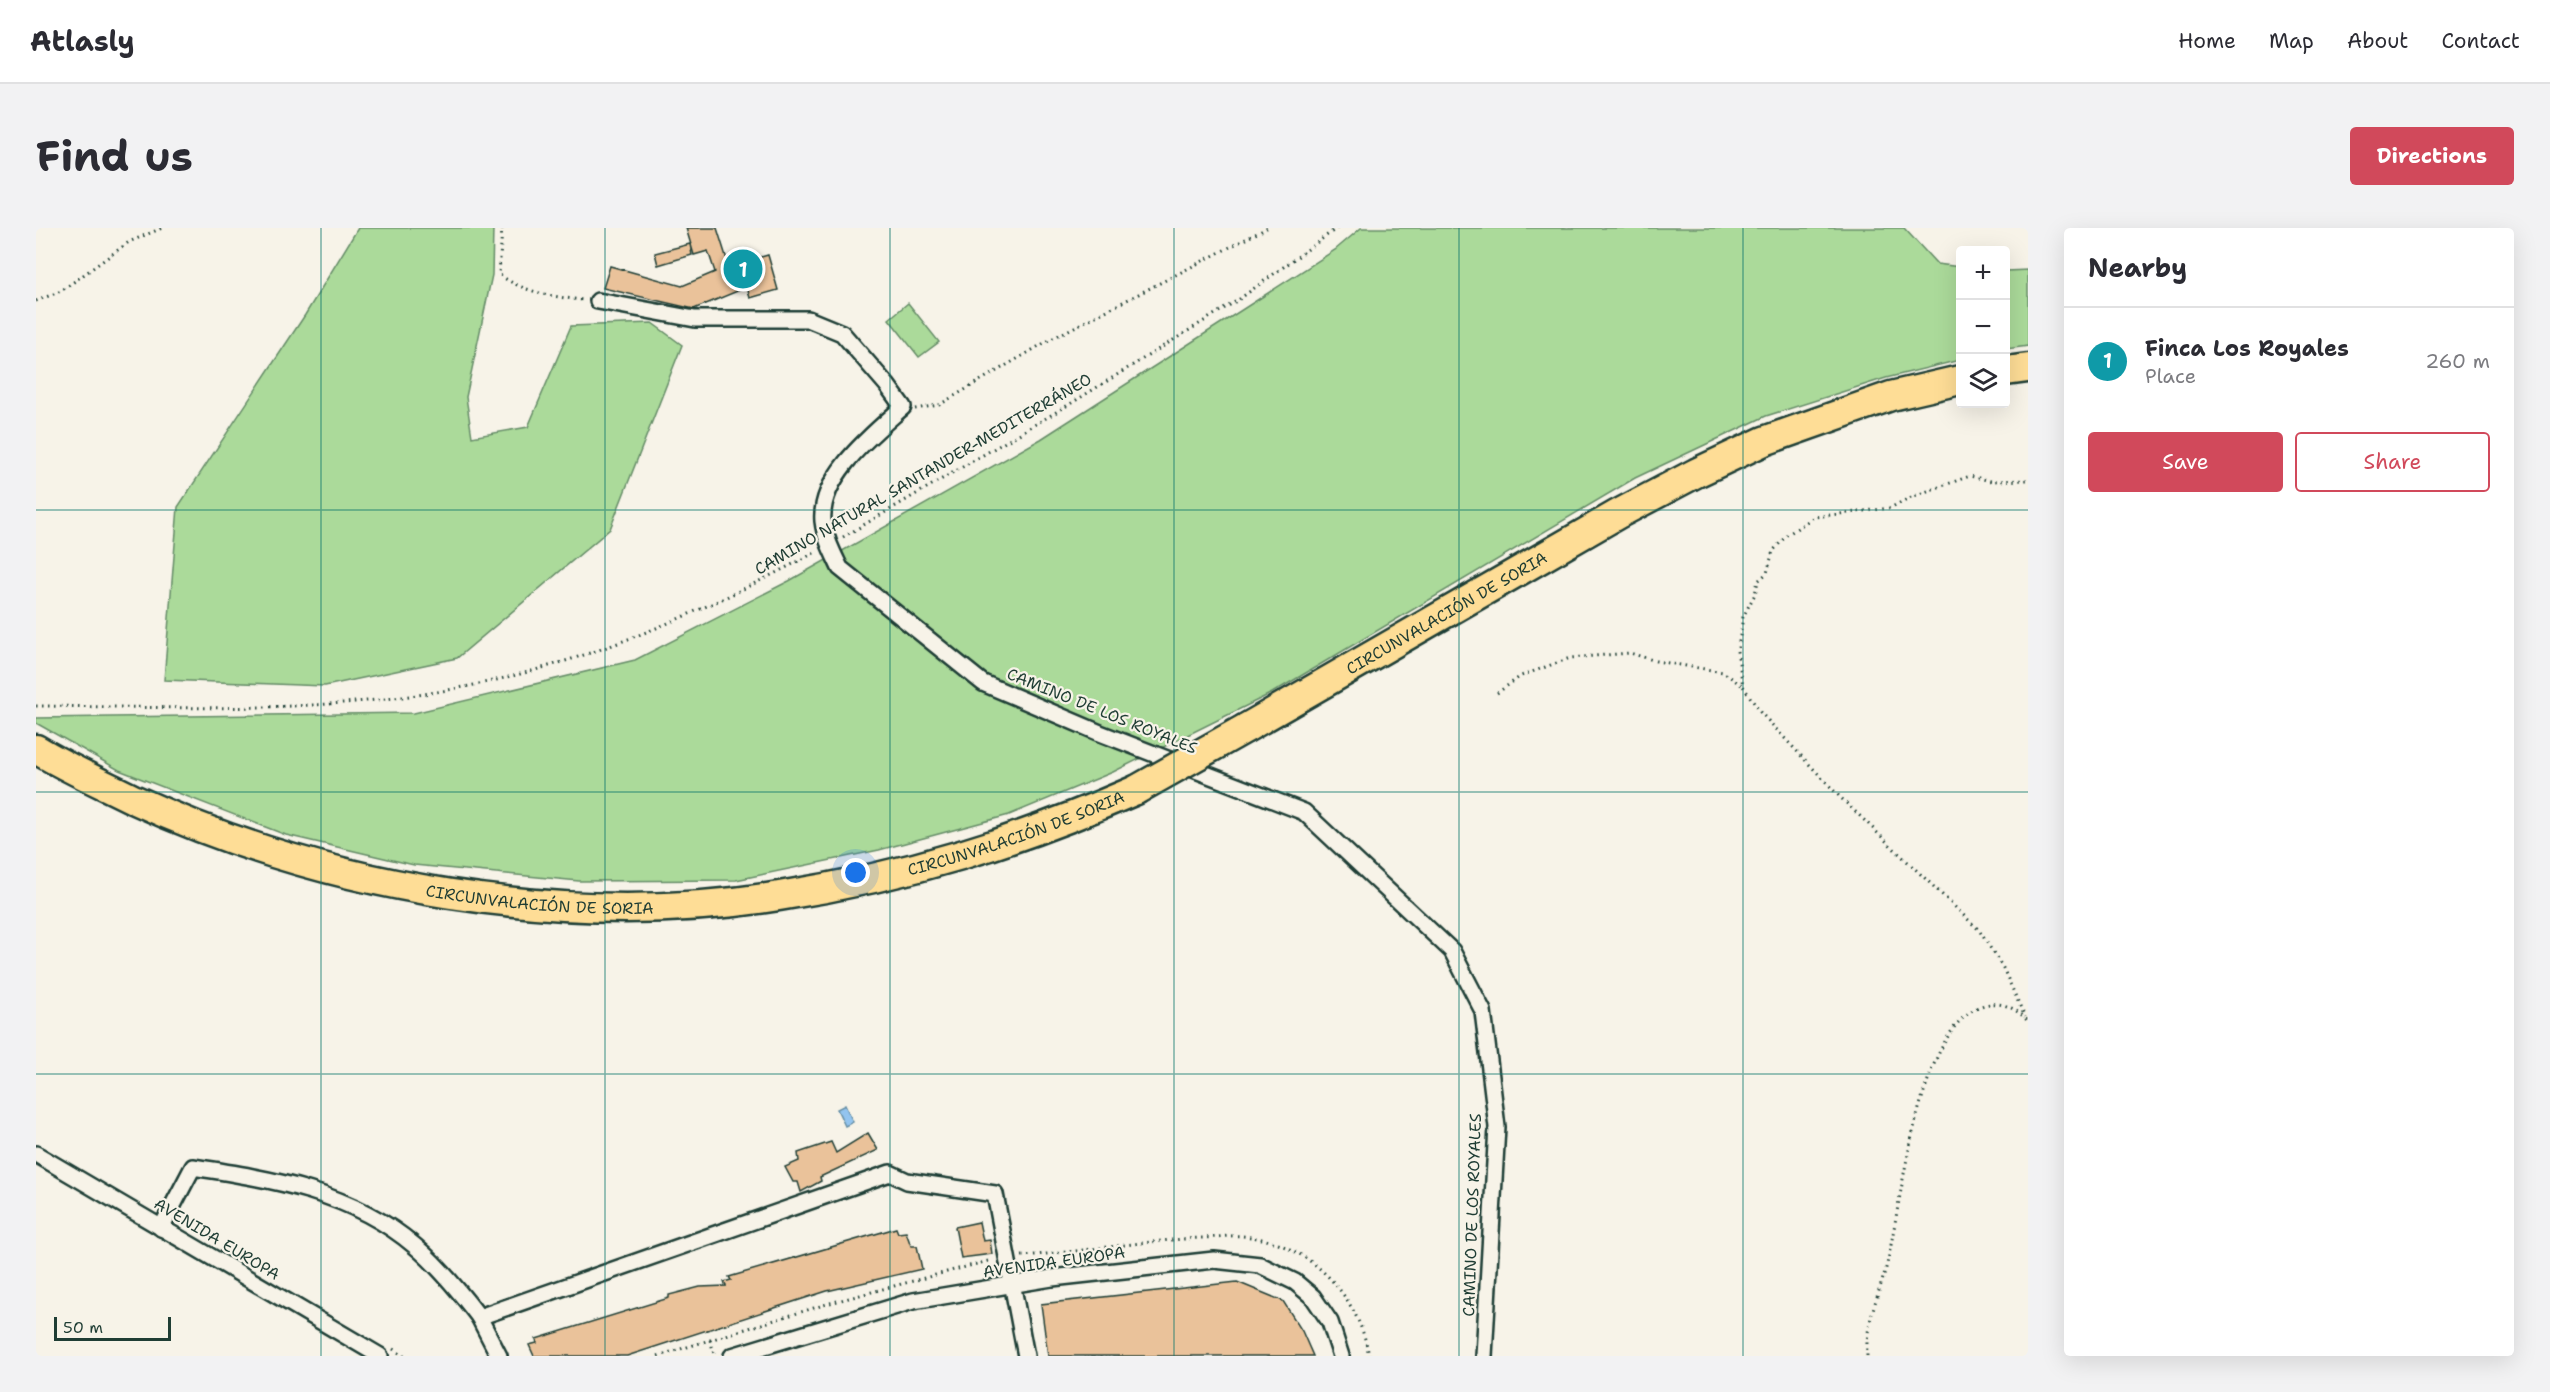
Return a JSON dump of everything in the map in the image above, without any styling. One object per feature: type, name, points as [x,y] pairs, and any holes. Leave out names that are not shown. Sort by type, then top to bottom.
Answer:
[{"type":"highway","points":[[2010,370],[2028,368]]},
{"type":"highway","name":"CIRCUNVALACIÓN DE SORIA","points":[[36,749],[158,810],[284,857],[385,883],[475,897],[604,906],[679,905],[776,897],[920,868],[980,851],[1060,823],[1136,790],[1608,519],[1696,473],[1764,441],[1892,396],[1956,381]]},
{"type":"street","points":[[598,301],[695,319],[808,319],[842,333],[903,407]]},
{"type":"street","name":"CAMINO DE LOS ROYALES","points":[[903,407],[843,465],[829,492],[823,519],[829,545],[840,568],[983,683],[1100,733],[1304,812],[1452,951],[1483,1011],[1497,1127],[1484,1356]]},
{"type":"street","name":"AVENIDA EUROPA","points":[[36,1154],[380,1356]]},
{"type":"street","points":[[161,1228],[193,1167],[267,1178],[345,1202],[378,1219],[415,1246],[453,1285],[479,1317],[499,1356]]},
{"type":"street","points":[[479,1317],[890,1173],[907,1181],[995,1194],[1026,1356]]},
{"type":"street","name":"AVENIDA EUROPA","points":[[732,1356],[913,1301],[1012,1284],[1214,1260],[1260,1265],[1295,1282],[1313,1297],[1330,1322],[1341,1356]]},
{"type":"path","points":[[36,301],[61,291],[129,242],[162,228]]},
{"type":"path","points":[[502,228],[500,274],[507,280],[565,299],[598,301]]},
{"type":"path","points":[[903,407],[919,410],[939,405],[1051,339],[1267,228]]},
{"type":"path","name":"CAMINO NATURAL SANTANDER-MEDITERRÁNEO","points":[[36,706],[262,708],[343,704],[418,695],[502,678],[570,660],[632,640],[729,598],[829,545],[1060,410],[1238,300],[1337,228]]},
{"type":"path","points":[[1743,686],[1737,649],[1743,618],[1755,594],[1758,581],[1767,573],[1773,551],[1787,535],[1814,517],[1890,508],[1911,497],[1970,476],[1991,481],[2028,480]]},
{"type":"path","points":[[1497,693],[1521,675],[1570,658],[1630,653],[1656,662],[1723,672],[1743,686],[1760,712],[1840,797],[1979,930],[2003,968],[2028,1022]]},
{"type":"path","points":[[1867,1356],[1871,1310],[1886,1268],[1917,1115],[1938,1053],[1953,1026],[1970,1009],[1992,1003],[2006,1005],[2025,1017]]},
{"type":"path","points":[[710,1340],[715,1356]]},
{"type":"green space","points":[[358,228],[493,228],[492,275],[466,397],[472,437],[528,427],[571,326],[652,323],[682,345],[610,529],[457,658],[325,686],[164,680],[178,507],[305,315]]},
{"type":"green space","points":[[1361,228],[1904,228],[1937,264],[1956,266],[1956,361],[1886,378],[1766,416],[1635,478],[1272,693],[1113,772],[1009,815],[879,850],[736,880],[579,881],[414,865],[286,835],[119,770],[36,723],[36,718],[414,713],[635,660],[789,581],[1041,439],[1335,250]]},
{"type":"green space","points":[[2028,270],[2028,346],[2010,348],[2010,300],[2010,271]]},
{"type":"green space","points":[[908,303],[939,342],[919,357],[889,319]]},
{"type":"water","points":[[845,1105],[853,1122],[845,1126],[837,1109]]},
{"type":"building","points":[[686,228],[717,228],[729,266],[768,255],[778,290],[750,298],[747,287],[694,309],[603,288],[610,266],[682,286],[715,272],[708,251],[694,255]]},
{"type":"building","points":[[690,244],[692,255],[658,265],[655,253]]},
{"type":"building","points":[[868,1133],[878,1150],[820,1177],[821,1181],[801,1192],[798,1182],[793,1182],[785,1167],[799,1161],[798,1153],[831,1142],[836,1153]]},
{"type":"building","points":[[979,1222],[983,1241],[990,1240],[992,1254],[961,1258],[955,1227]]},
{"type":"building","points":[[896,1228],[898,1233],[906,1232],[911,1246],[917,1246],[922,1269],[827,1291],[627,1356],[534,1356],[529,1345],[537,1343],[536,1339],[669,1298],[669,1295],[700,1287],[726,1286],[724,1282],[731,1280],[729,1277]]},
{"type":"building","points":[[1237,1282],[1283,1301],[1302,1331],[1313,1356],[1048,1356],[1041,1304]]},
{"type":"place","name":"Finca Los Royales","points":[[743,269]]}]
